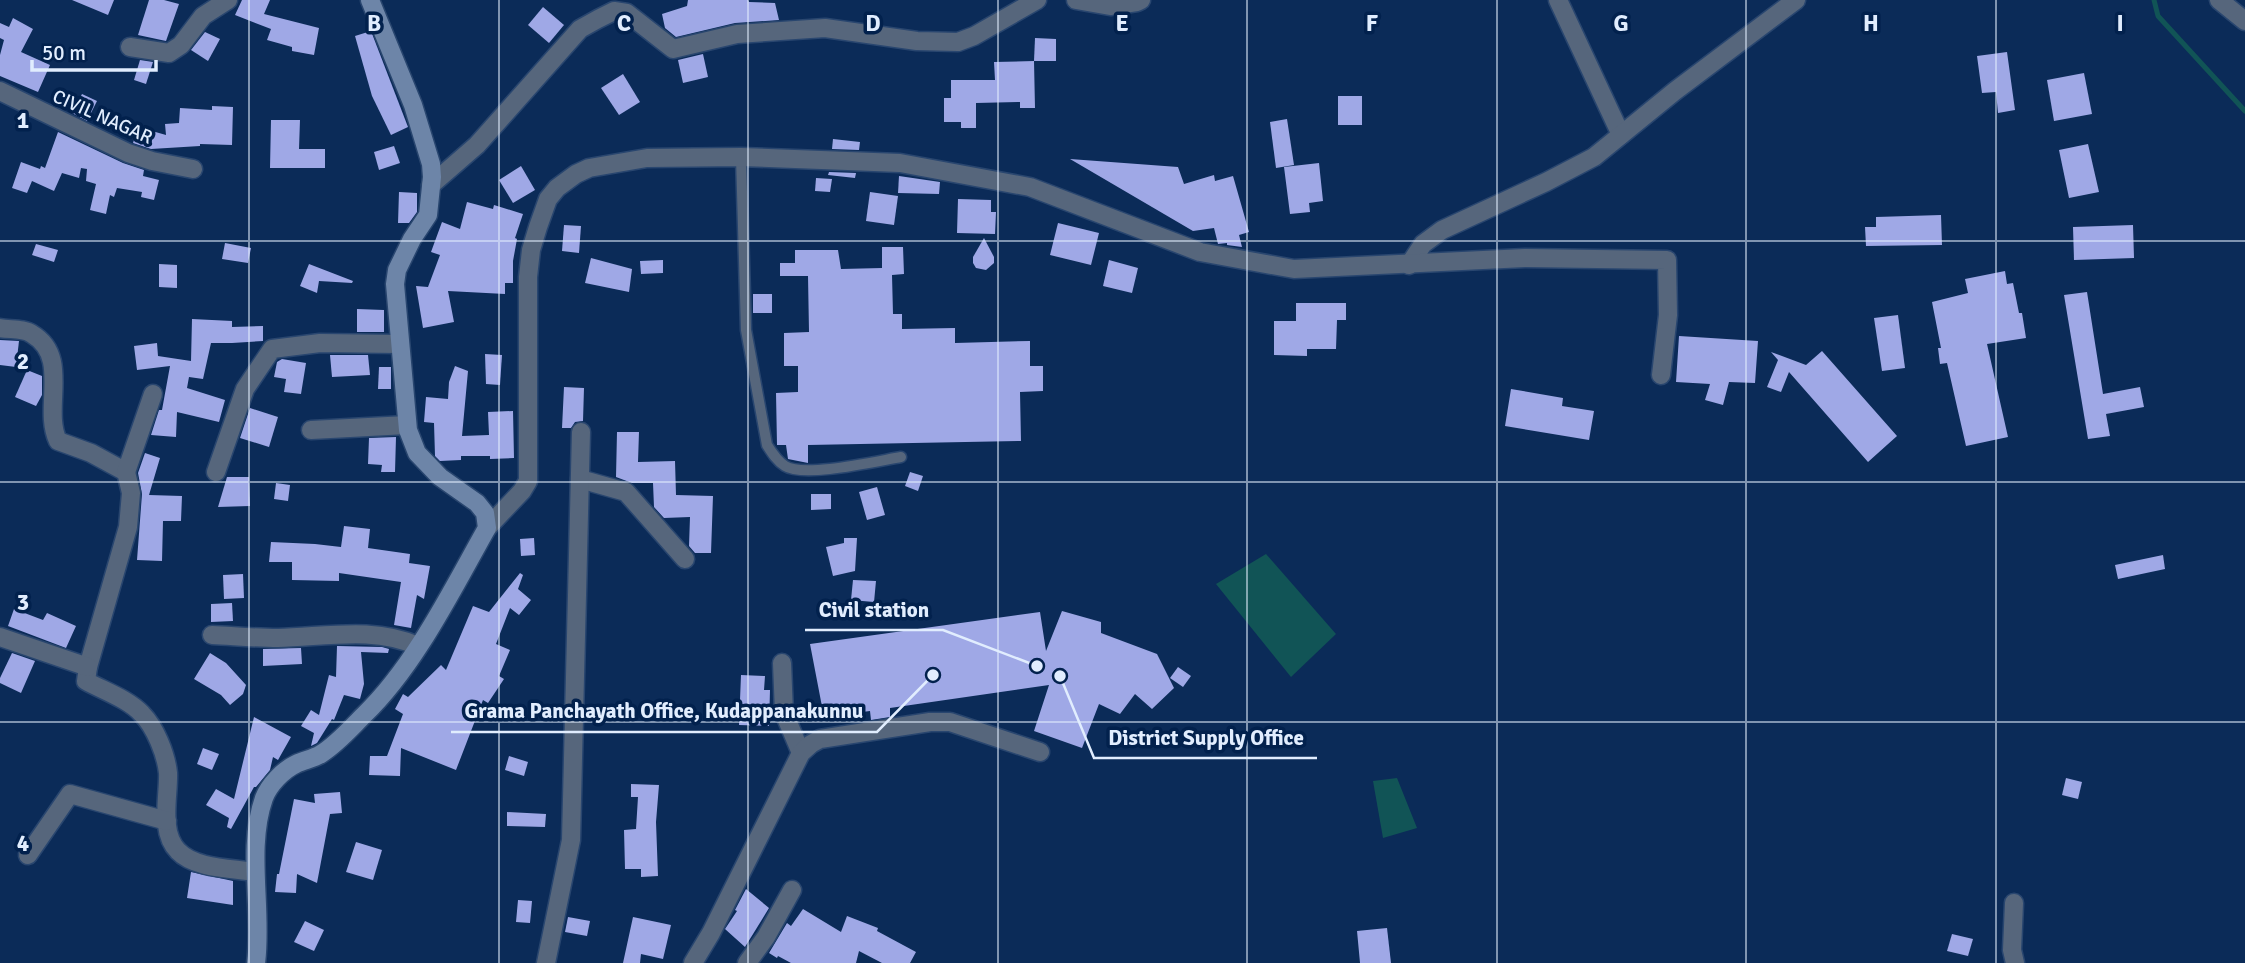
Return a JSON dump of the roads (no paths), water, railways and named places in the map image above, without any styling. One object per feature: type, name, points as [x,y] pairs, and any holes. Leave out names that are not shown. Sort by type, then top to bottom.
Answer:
[{"type":"main road","points":[[256,963],[258,920],[255,872],[264,797],[276,779],[294,764],[318,756],[377,703],[418,646],[487,528],[485,513],[477,503],[440,477],[417,453],[407,425],[395,298],[397,270],[412,239],[428,215],[431,164],[414,105],[370,0]]},
{"type":"street","points":[[130,47],[169,53],[181,45],[203,16],[228,0]]},
{"type":"street","points":[[431,185],[477,145],[580,29],[614,11],[627,13],[673,49],[737,34],[825,28],[917,41],[958,42],[974,36],[1003,9],[1037,0]]},
{"type":"street","points":[[1076,0],[1110,6],[1141,0]]},
{"type":"street","points":[[1558,0],[1621,135]]},
{"type":"street","points":[[1409,265],[1423,244],[1442,230],[1594,157],[1675,90],[1796,0]]},
{"type":"street","points":[[2219,0],[2245,21]]},
{"type":"street","name":"CIVIL NAGAR","points":[[0,91],[128,153],[193,169]]},
{"type":"street","points":[[487,528],[528,481],[528,278],[531,250],[548,200],[566,181],[589,168],[647,158],[741,157],[900,163],[1030,187],[1200,252],[1294,269],[1525,258],[1667,260],[1668,315],[1661,375]]},
{"type":"street","points":[[0,328],[31,332],[44,344],[54,367],[52,429],[58,441],[91,453],[126,472]]},
{"type":"street","points":[[216,472],[245,389],[272,349],[320,343],[400,344]]},
{"type":"street","points":[[153,394],[126,472],[131,493],[128,527],[86,681],[142,714],[153,730],[168,773],[167,821],[176,850],[190,859],[255,872]]},
{"type":"street","points":[[311,430],[407,425]]},
{"type":"street","points":[[546,963],[571,840],[581,432]]},
{"type":"street","points":[[580,479],[626,492],[685,559]]},
{"type":"street","points":[[212,635],[277,638],[351,633],[400,638],[418,646]]},
{"type":"street","points":[[0,636],[88,667]]},
{"type":"street","points":[[782,663],[784,713],[802,753]]},
{"type":"street","points":[[693,963],[711,933],[802,753],[811,744],[820,739],[930,722],[950,722],[1041,752]]},
{"type":"street","points":[[28,855],[70,794],[167,821]]},
{"type":"street","points":[[747,963],[766,937],[792,890]]},
{"type":"street","points":[[2014,903],[2012,950],[2015,963]]},
{"type":"lane","points":[[741,157],[746,330],[767,444],[775,457],[786,467],[804,472],[901,457]]},
{"type":"waterway","points":[[2154,0],[2158,16],[2245,111]]},
{"type":"place","name":"Civil station","points":[[1037,666]]},
{"type":"place","name":"Grama Panchayath Office, Kudappanakunnu","points":[[933,675]]},
{"type":"place","name":"District Supply Office","points":[[1060,676]]}]
